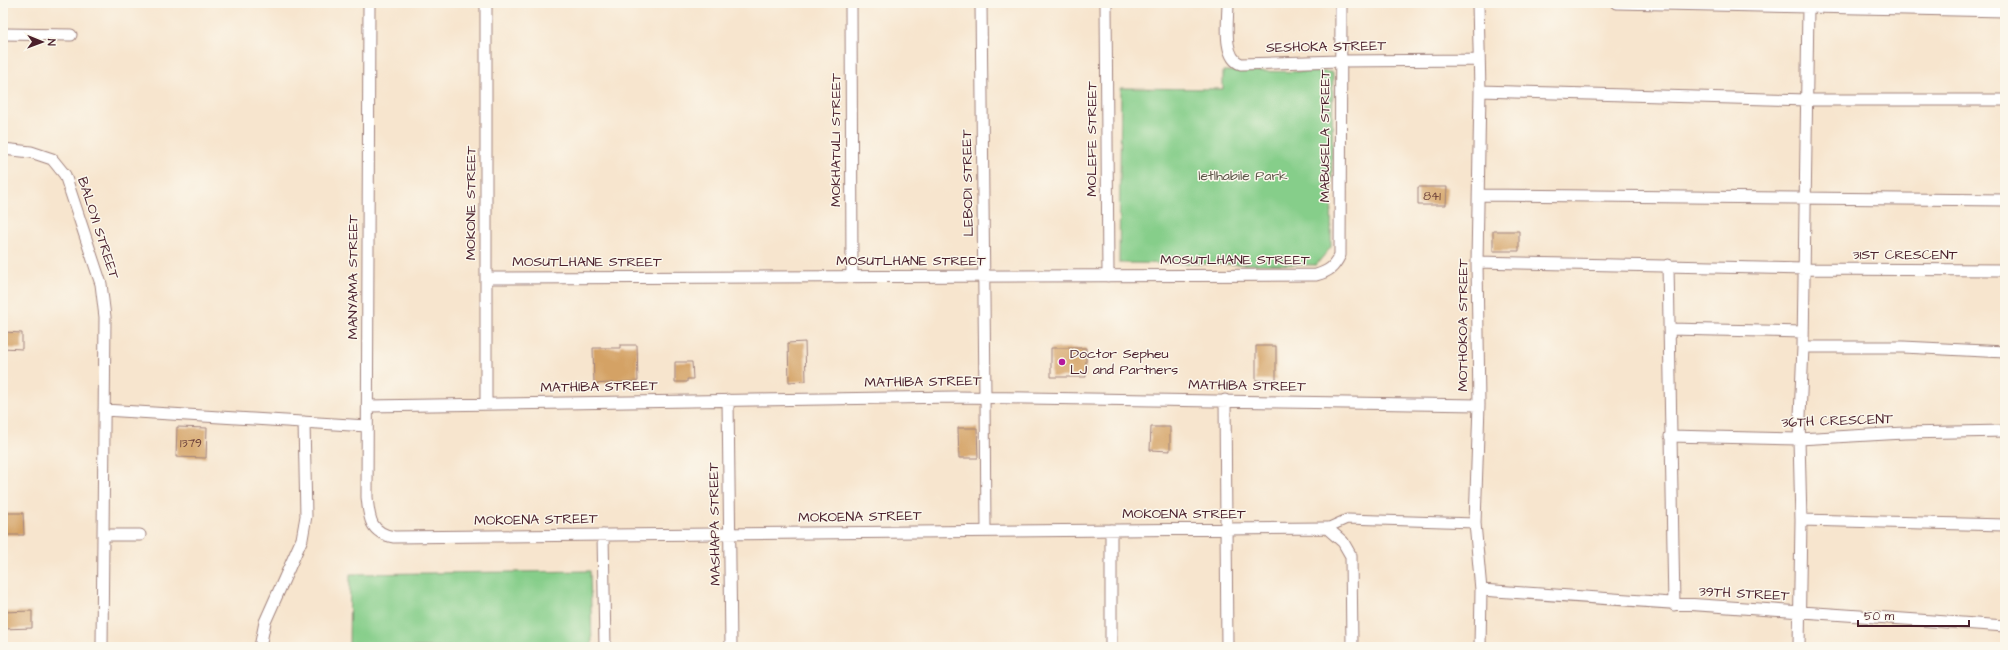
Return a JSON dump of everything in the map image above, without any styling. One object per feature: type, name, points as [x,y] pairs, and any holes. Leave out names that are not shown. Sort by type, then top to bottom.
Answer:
[{"type":"street","name":"MANYAMA STREET","points":[[369,3],[368,514],[374,528],[382,535],[394,537]]},
{"type":"street","name":"MOKONE STREET","points":[[486,3],[486,404]]},
{"type":"street","name":"MOKHATULI STREET","points":[[851,3],[852,276]]},
{"type":"street","name":"LEBODI STREET","points":[[981,3],[986,531]]},
{"type":"street","name":"MOLEFE STREET","points":[[1106,3],[1108,276]]},
{"type":"street","name":"SESHOKA STREET","points":[[1228,3],[1228,47],[1235,62],[1241,64],[1340,60],[1478,60]]},
{"type":"street","name":"MABUSELA STREET","points":[[1334,267],[1340,255],[1341,3]]},
{"type":"street","name":"MOTHOKOA STREET","points":[[1478,3],[1478,60],[1480,91],[1480,195],[1478,262],[1479,405],[1475,523],[1481,590],[1480,647]]},
{"type":"street","points":[[1616,3],[2005,10]]},
{"type":"street","points":[[1799,647],[1801,520],[1799,439],[1804,347],[1808,7]]},
{"type":"street","points":[[3,34],[71,35]]},
{"type":"street","points":[[1480,91],[1807,100],[2005,100]]},
{"type":"street","name":"BALOYI STREET","points":[[3,149],[32,152],[52,159],[65,175],[101,284],[105,317],[102,647]]},
{"type":"street","points":[[1480,195],[2005,200]]},
{"type":"street","name":"31ST CRESCENT","points":[[1478,262],[1804,269],[2005,270]]},
{"type":"street","points":[[1668,266],[1674,604]]},
{"type":"street","name":"MOSUTLHANE STREET","points":[[486,278],[1316,274],[1328,272],[1334,267]]},
{"type":"street","points":[[1669,329],[1804,332]]},
{"type":"street","points":[[1804,347],[1903,347],[2005,352]]},
{"type":"street","name":"MATHIBA STREET","points":[[368,406],[985,397],[1479,405]]},
{"type":"street","name":"MASHAPA STREET","points":[[728,400],[731,647]]},
{"type":"street","points":[[1225,400],[1227,647]]},
{"type":"street","points":[[104,410],[367,426]]},
{"type":"street","points":[[260,647],[265,622],[302,539],[306,516],[309,422]]},
{"type":"street","name":"36TH CRESCENT","points":[[1670,436],[1799,439],[1904,433],[2005,431]]},
{"type":"street","points":[[1352,647],[1351,556],[1343,542],[1327,528],[1348,519],[1475,523]]},
{"type":"street","points":[[1801,520],[2005,525]]},
{"type":"street","name":"MOKOENA STREET","points":[[394,537],[1327,528]]},
{"type":"street","points":[[1111,530],[1111,647]]},
{"type":"street","points":[[103,535],[140,535]]},
{"type":"street","points":[[603,535],[605,647]]},
{"type":"street","name":"39TH STREET","points":[[1481,590],[2005,626]]},
{"type":"green space","name":"letlhabile Park","points":[[1223,71],[1333,72],[1331,247],[1316,265],[1119,263],[1121,88],[1223,89]]},
{"type":"green space","points":[[590,571],[592,647],[349,647],[350,574]]},
{"type":"building","points":[[1418,187],[1447,187],[1446,205],[1418,205]]},
{"type":"building","points":[[1493,231],[1519,231],[1519,251],[1493,251]]},
{"type":"building","points":[[3,332],[22,333],[22,349],[3,348]]},
{"type":"building","points":[[805,342],[806,381],[789,382],[788,343]]},
{"type":"building","points":[[620,345],[637,345],[638,381],[594,384],[593,348],[620,348]]},
{"type":"building","points":[[1256,346],[1276,346],[1276,380],[1256,380]]},
{"type":"building","name":"Doctor Sepheu LJ and Partners","points":[[1051,348],[1086,348],[1086,377],[1051,377]]},
{"type":"building","points":[[675,362],[692,362],[693,379],[687,379],[687,382],[675,382]]},
{"type":"building","points":[[177,427],[207,428],[206,458],[176,457]]},
{"type":"building","points":[[1151,427],[1170,427],[1170,451],[1150,450]]},
{"type":"building","points":[[958,428],[977,428],[978,458],[959,458]]},
{"type":"building","points":[[3,513],[23,513],[24,535],[3,535]]},
{"type":"building","points":[[32,611],[32,628],[3,629],[3,612]]},
{"type":"place","name":"Doctor Sepheu LJ and Partners","points":[[1062,362]]}]
